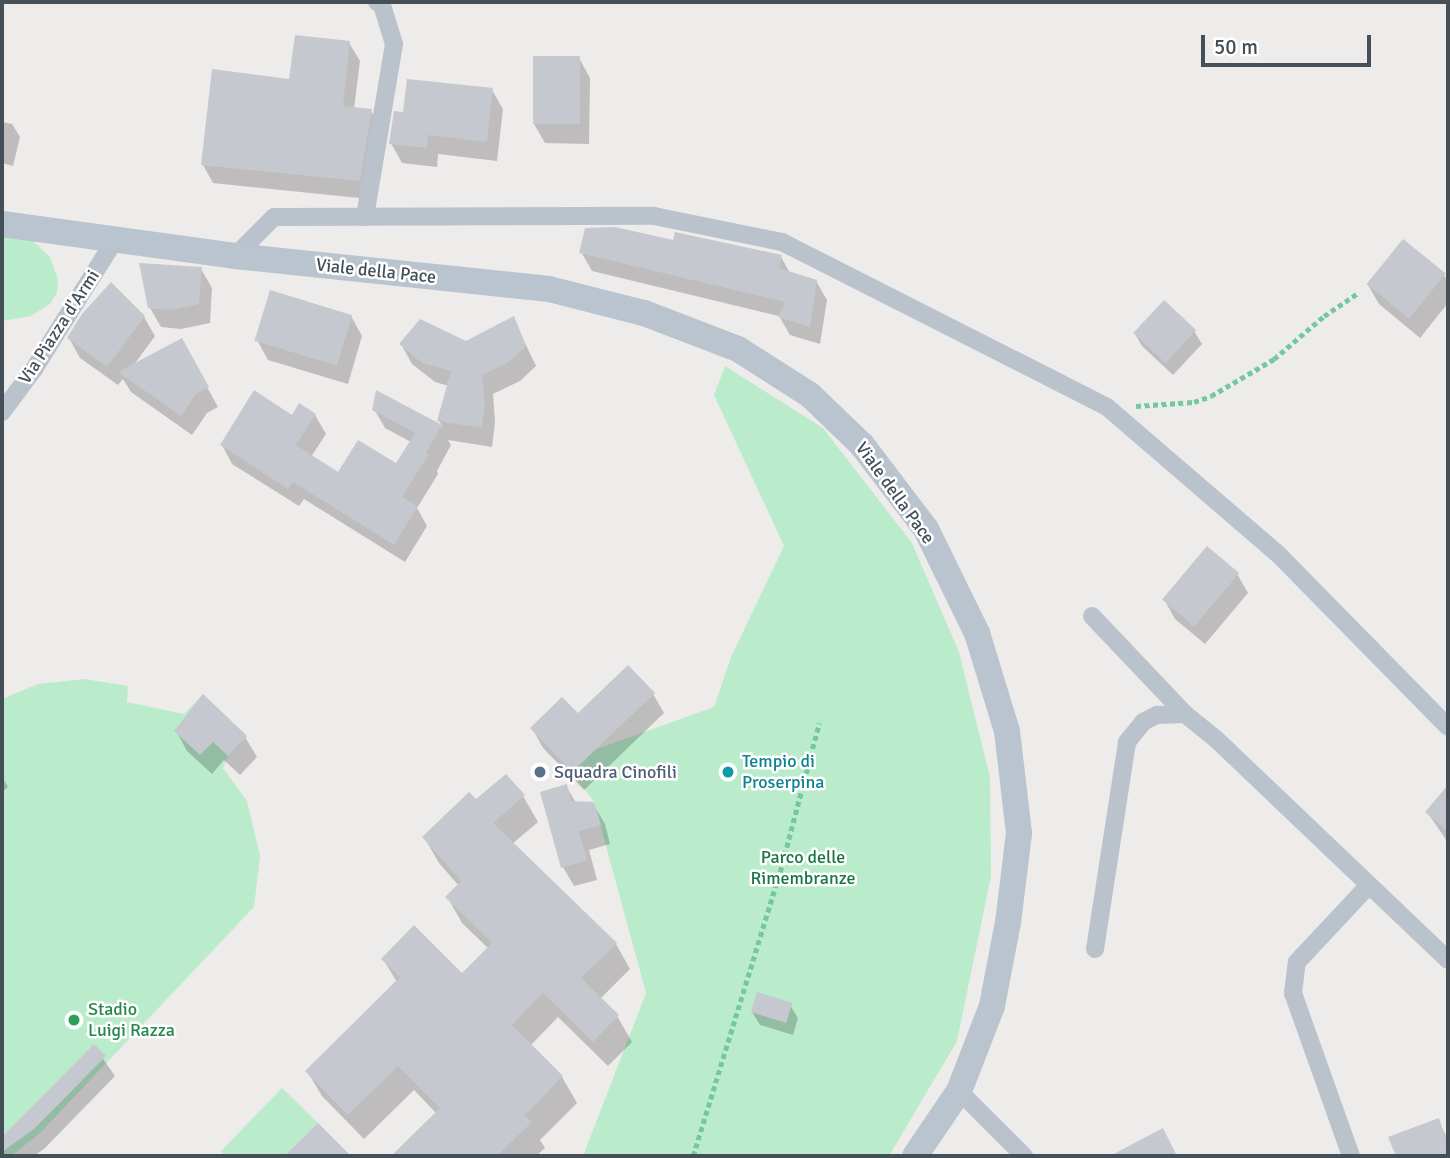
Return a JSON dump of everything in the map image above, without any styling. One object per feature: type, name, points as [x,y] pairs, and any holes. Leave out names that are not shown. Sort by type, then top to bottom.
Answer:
[{"type":"main road","name":"Viale della Pace","points":[[2,224],[235,256],[549,289],[644,313],[738,349],[810,395],[862,445],[926,529],[976,633],[1007,731],[1019,833],[1008,922],[992,1006],[959,1091],[915,1156]]},
{"type":"street","points":[[365,217],[394,44],[382,5],[377,2]]},
{"type":"street","points":[[235,256],[274,217],[654,216],[782,242],[1107,407],[1277,553],[1448,727]]},
{"type":"street","name":"Via Piazza d'Armi","points":[[2,412],[34,369],[116,240]]},
{"type":"street","points":[[1092,616],[1185,714],[1217,740],[1448,960]]},
{"type":"street","points":[[1095,949],[1127,742],[1143,722],[1157,715],[1185,714]]},
{"type":"street","points":[[1351,1156],[1293,993],[1297,962],[1369,885]]},
{"type":"street","points":[[959,1091],[1024,1156]]},
{"type":"path","points":[[1107,407],[1194,402],[1211,396],[1275,359],[1324,316],[1358,293]]},
{"type":"path","points":[[693,1156],[780,872],[819,723]]},
{"type":"green space","points":[[2,234],[30,238],[50,257],[58,280],[57,293],[50,304],[31,316],[2,321]]},
{"type":"green space","name":"Parco delle Rimembranze","points":[[725,366],[823,428],[912,543],[959,652],[990,777],[991,876],[957,1041],[889,1156],[583,1156],[646,993],[594,802],[572,772],[594,750],[714,707],[731,657],[784,546],[714,395]]},
{"type":"green space","name":"Stadio Luigi Razza","points":[[84,679],[128,686],[127,702],[184,714],[203,694],[247,736],[228,756],[223,768],[247,801],[260,856],[254,907],[40,1133],[11,1156],[2,1156],[2,699],[38,684]]},
{"type":"green space","points":[[282,1088],[318,1123],[284,1156],[226,1156],[221,1151]]},
{"type":"building","points":[[295,35],[350,41],[343,106],[372,109],[360,181],[201,165],[212,69],[289,79]]},
{"type":"building","points":[[533,56],[580,56],[580,124],[533,124]]},
{"type":"building","points":[[407,79],[493,88],[487,142],[428,135],[427,148],[389,144],[394,111],[403,112]]},
{"type":"building","points":[[615,227],[673,240],[675,232],[782,255],[779,268],[817,280],[810,327],[778,317],[785,302],[579,253],[585,228]]},
{"type":"building","points":[[1403,239],[1446,274],[1409,319],[1366,284]]},
{"type":"building","points":[[139,263],[202,267],[199,304],[169,310],[148,308]]},
{"type":"building","points":[[111,282],[145,316],[107,367],[67,338],[82,314]]},
{"type":"building","points":[[270,290],[352,315],[337,366],[255,341]]},
{"type":"building","points":[[1164,300],[1196,330],[1165,363],[1133,333]]},
{"type":"building","points":[[514,316],[526,346],[509,362],[482,375],[485,402],[482,428],[437,421],[451,371],[422,363],[399,344],[420,319],[466,341]]},
{"type":"building","points":[[182,338],[209,387],[196,394],[181,416],[118,372]]},
{"type":"building","points":[[254,390],[292,415],[299,403],[316,414],[296,445],[338,472],[358,440],[396,463],[415,433],[372,410],[376,390],[442,425],[426,453],[429,454],[402,497],[418,506],[394,545],[293,482],[288,489],[220,445]]},
{"type":"building","points":[[1207,546],[1239,573],[1194,627],[1162,600]]},
{"type":"building","points":[[628,665],[655,693],[572,772],[530,728],[562,697],[578,713]]},
{"type":"building","points":[[203,694],[247,736],[228,756],[213,742],[200,755],[174,731]]},
{"type":"building","points":[[506,774],[525,795],[493,823],[617,943],[581,978],[619,1015],[593,1042],[543,993],[512,1025],[563,1076],[525,1115],[532,1122],[497,1156],[391,1156],[440,1108],[398,1066],[348,1115],[305,1071],[400,977],[381,959],[414,925],[462,973],[492,943],[445,897],[461,881],[422,837],[469,792],[476,799]]},
{"type":"building","points":[[567,784],[571,801],[594,802],[601,825],[579,831],[587,860],[561,868],[540,792]]},
{"type":"building","points":[[1448,785],[1448,832],[1425,812]]},
{"type":"building","points":[[757,992],[792,1003],[786,1023],[751,1012]]},
{"type":"building","points":[[94,1044],[106,1056],[34,1129],[2,1152],[2,1137]]},
{"type":"building","points":[[1439,1118],[1448,1145],[1448,1156],[1396,1156],[1388,1137]]},
{"type":"building","points":[[318,1123],[351,1156],[284,1156]]},
{"type":"building","points":[[1163,1128],[1177,1156],[1110,1156]]},
{"type":"place","name":"Squadra Cinofili","points":[[540,772]]},
{"type":"place","name":"Tempio di Proserpina","points":[[728,772]]},
{"type":"place","name":"Stadio Luigi Razza","points":[[74,1020]]}]
